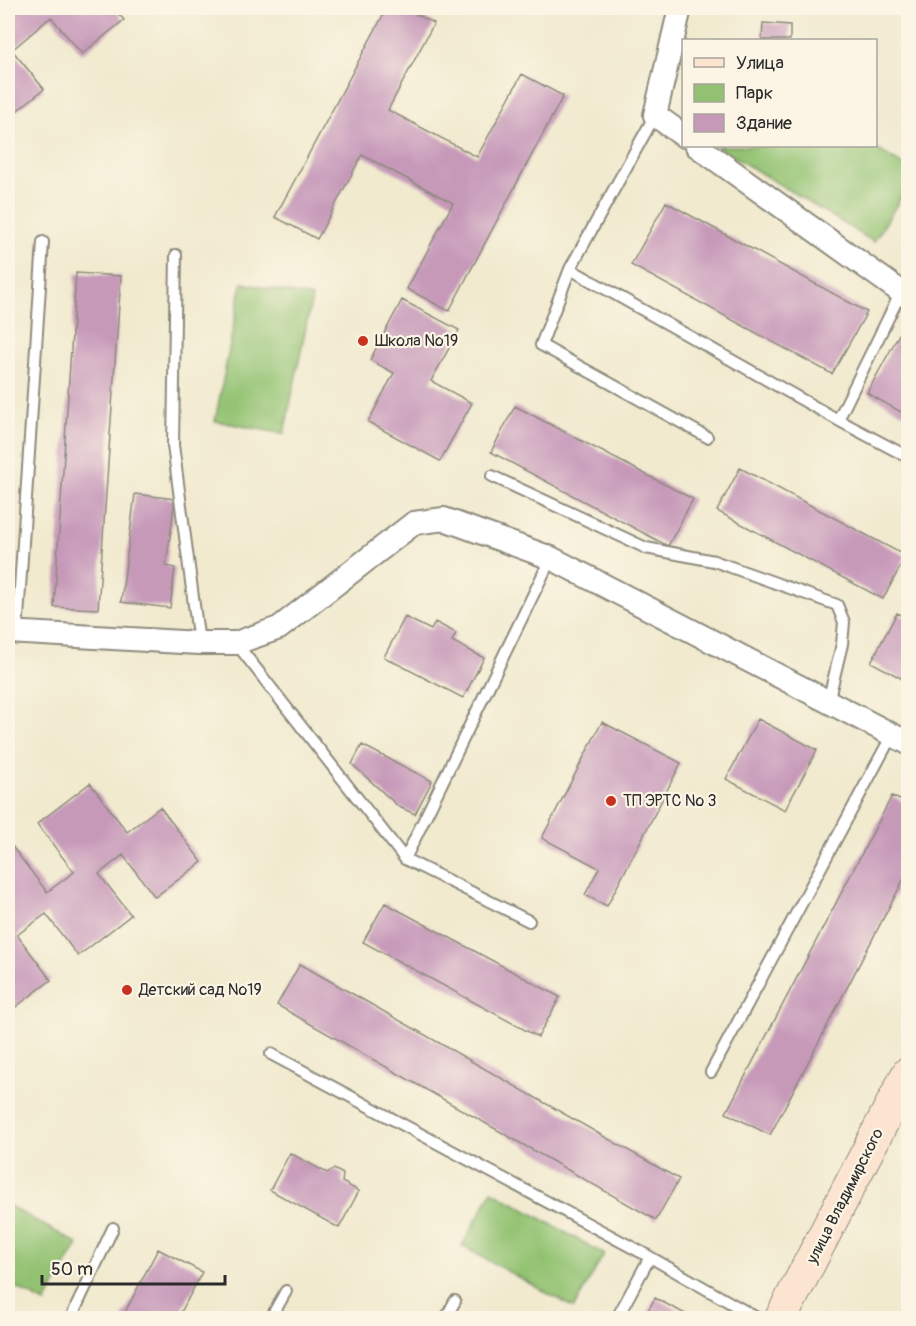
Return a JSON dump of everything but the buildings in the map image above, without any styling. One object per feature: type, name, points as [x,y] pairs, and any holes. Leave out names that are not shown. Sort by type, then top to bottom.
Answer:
[{"type":"street","points":[[680,8],[655,115],[682,135]]},
{"type":"street","points":[[698,147],[905,295]]},
{"type":"street","points":[[12,633],[236,643],[279,628],[414,523],[444,519],[551,558],[900,739]]},
{"type":"street","name":"улица Владимирского","points":[[781,1318],[909,1073]]},
{"type":"lane","points":[[655,115],[570,269],[541,345],[707,437]]},
{"type":"lane","points":[[12,633],[43,242]]},
{"type":"lane","points":[[176,255],[173,445],[199,643]]},
{"type":"lane","points":[[570,269],[838,420],[909,457]]},
{"type":"lane","points":[[838,420],[905,295]]},
{"type":"lane","points":[[492,476],[646,548],[714,561],[837,604],[843,622],[842,644],[828,702]]},
{"type":"lane","points":[[405,859],[551,558]]},
{"type":"lane","points":[[236,643],[405,859],[529,921]]},
{"type":"lane","points":[[711,1072],[900,739]]},
{"type":"lane","points":[[271,1054],[650,1257],[757,1318]]},
{"type":"lane","points":[[70,1318],[113,1228]]},
{"type":"lane","points":[[617,1318],[650,1257]]},
{"type":"lane","points":[[271,1318],[286,1291]]},
{"type":"lane","points":[[446,1318],[455,1301]]},
{"type":"green space","points":[[718,147],[874,147],[908,168],[908,186],[874,242]]},
{"type":"green space","points":[[242,283],[312,297],[284,434],[215,421]]},
{"type":"green space","points":[[492,1191],[604,1254],[574,1308],[462,1246]]},
{"type":"green space","points":[[8,1205],[78,1244],[45,1303],[8,1283]]},
{"type":"place","name":"Школа №19","points":[[363,341]]},
{"type":"place","name":"ТП ЭРТС № 3","points":[[611,801]]},
{"type":"place","name":"Детский сад №19","points":[[127,990]]}]
